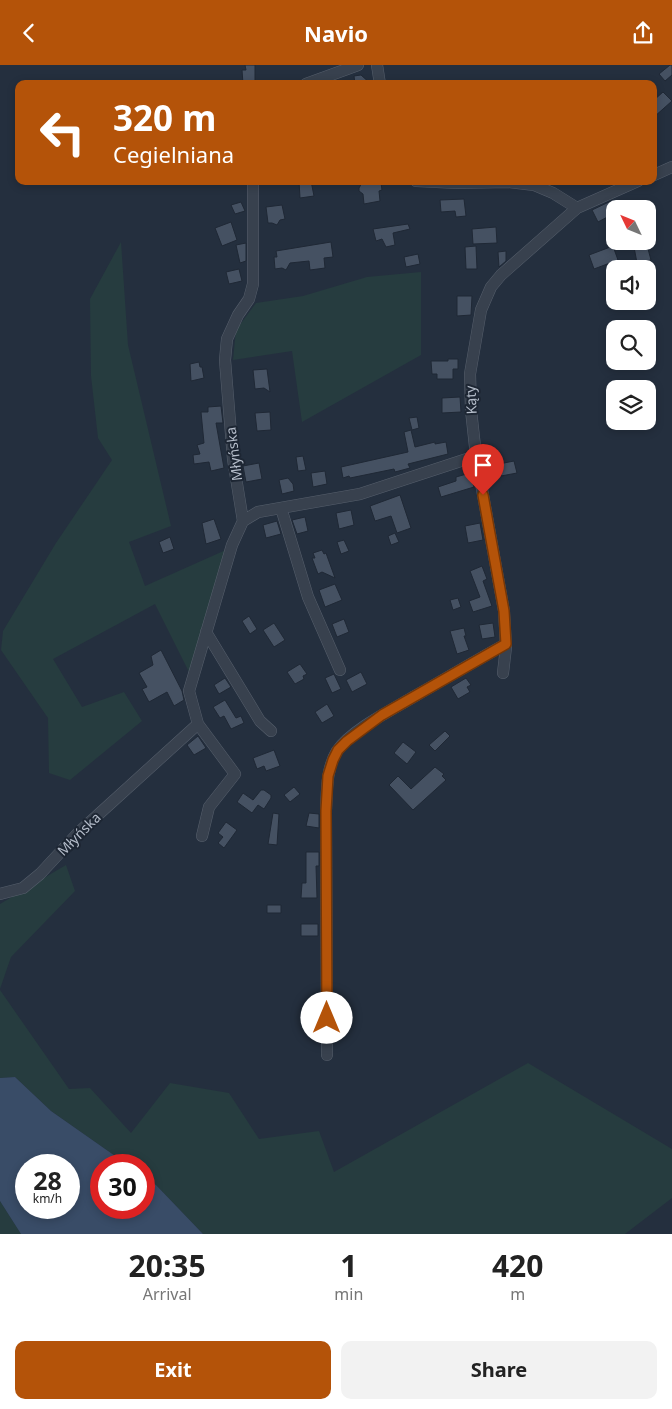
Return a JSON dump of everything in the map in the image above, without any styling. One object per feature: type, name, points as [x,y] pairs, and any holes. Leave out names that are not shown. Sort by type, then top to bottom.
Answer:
[{"type":"street","points":[[317,80],[358,65]]},
{"type":"street","points":[[377,65],[379,80]]},
{"type":"street","points":[[657,174],[672,167]]},
{"type":"street","name":"Młyńska","points":[[243,521],[233,459],[225,360],[227,339],[238,315],[249,299],[254,284],[253,185]]},
{"type":"street","points":[[534,185],[554,193],[577,208]]},
{"type":"street","name":"Kąty","points":[[503,673],[506,644],[504,611],[476,456],[471,410],[470,374],[481,310],[491,287],[501,275],[577,208],[629,185]]},
{"type":"street","points":[[202,836],[209,807],[235,774],[198,723],[189,691],[232,545],[243,521],[258,512],[360,494],[476,456]]},
{"type":"street","points":[[281,508],[308,597],[340,669]]},
{"type":"street","points":[[206,632],[260,721],[271,731]]},
{"type":"street","points":[[327,1055],[326,811],[328,776],[333,760],[338,750],[347,741],[382,715],[506,644]]},
{"type":"street","name":"Młyńska","points":[[0,894],[23,888],[40,874],[78,833],[198,723]]},
{"type":"green space","points":[[121,242],[128,345],[171,526],[129,542],[145,586],[228,549],[189,672],[155,604],[53,659],[82,707],[124,692],[142,721],[70,780],[49,773],[48,718],[1,650],[3,631],[56,543],[112,460],[98,438],[91,376],[90,299]]},
{"type":"green space","points":[[421,272],[421,355],[302,422],[292,351],[233,360],[236,330],[256,303],[303,296],[367,277]]},
{"type":"green space","points":[[66,865],[75,891],[11,957],[0,989],[0,904]]},
{"type":"green space","points":[[0,990],[69,1089],[90,1088],[131,1133],[170,1083],[229,1093],[259,1139],[319,1131],[334,1172],[528,1063],[672,1149],[672,1198],[625,1234],[203,1234],[155,1184],[155,1154],[112,1154],[51,1111],[15,1077],[0,1078]]},
{"type":"green space","points":[[0,1201],[21,1234],[0,1234]]},
{"type":"water","points":[[15,1077],[51,1111],[112,1154],[90,1154],[90,1219],[155,1219],[155,1184],[203,1234],[21,1234],[0,1201],[0,1078]]},
{"type":"building","points":[[245,65],[255,65],[255,80],[243,80],[242,70],[246,70]]},
{"type":"building","points":[[672,65],[672,75],[665,81],[659,74]]},
{"type":"building","points":[[361,75],[367,80],[354,80],[354,76]]},
{"type":"building","points":[[663,92],[672,101],[657,114],[657,97]]},
{"type":"building","points":[[299,185],[312,185],[314,196],[300,198]]},
{"type":"building","points":[[361,185],[381,185],[382,190],[379,191],[380,201],[364,204],[363,194],[359,191]]},
{"type":"building","points":[[464,199],[466,216],[456,217],[455,211],[441,212],[440,200]]},
{"type":"building","points":[[241,202],[245,211],[235,214],[231,205]]},
{"type":"building","points":[[606,203],[606,218],[598,222],[592,210]]},
{"type":"building","points":[[282,205],[285,219],[280,220],[277,225],[268,223],[266,207]]},
{"type":"building","points":[[231,222],[237,240],[222,246],[215,228]]},
{"type":"building","points":[[408,224],[410,229],[393,233],[395,245],[386,247],[382,239],[376,241],[373,229]]},
{"type":"building","points":[[496,227],[497,243],[473,244],[472,229]]},
{"type":"building","points":[[331,242],[333,257],[324,258],[325,268],[310,270],[309,261],[290,263],[286,270],[282,268],[275,269],[274,257],[277,257],[276,251]]},
{"type":"building","points":[[246,243],[246,261],[240,263],[236,245]]},
{"type":"building","points":[[476,246],[477,269],[466,269],[465,247]]},
{"type":"building","points":[[606,249],[614,250],[618,260],[606,260],[606,264],[594,269],[589,255]]},
{"type":"building","points":[[635,250],[648,250],[651,260],[636,260]]},
{"type":"building","points":[[506,251],[506,261],[499,267],[498,252]]},
{"type":"building","points":[[418,254],[420,264],[406,267],[404,257]]},
{"type":"building","points":[[239,269],[242,281],[229,284],[226,272]]},
{"type":"building","points":[[457,296],[472,296],[471,315],[457,316]]},
{"type":"building","points":[[448,359],[458,359],[458,369],[453,369],[453,379],[437,379],[437,374],[432,374],[431,361],[448,361]]},
{"type":"building","points":[[199,362],[204,378],[191,381],[190,364]]},
{"type":"building","points":[[267,369],[270,392],[264,388],[255,389],[253,370]]},
{"type":"building","points":[[460,397],[461,412],[442,413],[442,398]]},
{"type":"building","points":[[221,406],[223,423],[216,423],[224,468],[211,471],[209,462],[194,464],[193,455],[200,454],[197,445],[204,443],[201,412],[208,412],[208,407]]},
{"type":"building","points":[[270,412],[271,430],[257,431],[255,413]]},
{"type":"building","points":[[417,417],[419,428],[412,430],[409,418]]},
{"type":"building","points":[[411,430],[415,447],[435,442],[435,444],[446,442],[448,454],[408,464],[410,468],[395,472],[394,469],[343,478],[341,467],[408,452],[404,432]]},
{"type":"building","points":[[303,456],[306,470],[298,471],[296,457]]},
{"type":"building","points":[[514,461],[517,473],[501,476],[499,464]]},
{"type":"building","points":[[259,463],[262,479],[246,482],[243,466]]},
{"type":"building","points":[[325,471],[327,484],[313,487],[311,473]]},
{"type":"building","points":[[470,473],[474,487],[441,497],[438,487],[456,481],[456,477]]},
{"type":"building","points":[[288,478],[293,484],[294,491],[282,494],[279,480]]},
{"type":"building","points":[[400,495],[411,528],[397,533],[391,516],[375,521],[370,506]]},
{"type":"building","points":[[351,510],[354,525],[339,529],[336,513]]},
{"type":"building","points":[[305,517],[308,531],[297,534],[292,520]]},
{"type":"building","points":[[214,519],[221,539],[206,544],[202,523]]},
{"type":"building","points":[[277,521],[281,534],[266,538],[263,525]]},
{"type":"building","points":[[480,523],[483,540],[468,543],[465,526]]},
{"type":"building","points":[[395,533],[399,542],[391,545],[388,536]]},
{"type":"building","points":[[170,537],[174,549],[163,553],[159,542]]},
{"type":"building","points":[[344,540],[349,551],[341,554],[337,542]]},
{"type":"building","points":[[322,550],[324,554],[326,553],[335,578],[322,572],[318,574],[312,558],[315,558],[313,553]]},
{"type":"building","points":[[482,566],[487,579],[483,581],[492,606],[473,612],[469,601],[480,597],[470,571]]},
{"type":"building","points":[[335,584],[342,600],[325,607],[319,590]]},
{"type":"building","points":[[458,598],[461,607],[453,610],[450,600]]},
{"type":"building","points":[[249,616],[257,629],[250,634],[242,621]]},
{"type":"building","points":[[344,619],[349,632],[337,637],[332,624]]},
{"type":"building","points":[[274,623],[285,640],[274,647],[263,630]]},
{"type":"building","points":[[493,623],[495,637],[482,639],[479,625]]},
{"type":"building","points":[[464,628],[466,636],[464,636],[469,650],[457,654],[450,631]]},
{"type":"building","points":[[161,650],[182,691],[184,700],[174,706],[167,692],[149,702],[142,689],[147,687],[139,673],[153,665],[151,656]]},
{"type":"building","points":[[300,664],[307,674],[303,676],[304,679],[295,684],[287,672]]},
{"type":"building","points":[[361,672],[367,684],[352,692],[346,680]]},
{"type":"building","points":[[334,674],[341,689],[332,693],[325,678]]},
{"type":"building","points":[[225,678],[231,687],[219,694],[214,685]]},
{"type":"building","points":[[466,678],[471,685],[467,687],[470,692],[458,699],[451,687]]},
{"type":"building","points":[[225,700],[236,718],[241,716],[244,723],[231,729],[224,716],[220,718],[213,707]]},
{"type":"building","points":[[327,704],[334,716],[322,723],[315,712]]},
{"type":"building","points":[[445,731],[450,736],[435,751],[429,745]]},
{"type":"building","points":[[198,736],[206,748],[194,755],[187,745]]},
{"type":"building","points":[[403,742],[416,752],[407,764],[394,753]]},
{"type":"building","points":[[274,750],[280,766],[266,771],[264,766],[257,769],[253,758]]},
{"type":"building","points":[[435,767],[444,774],[442,776],[446,780],[413,810],[389,785],[398,776],[411,789]]},
{"type":"building","points":[[294,787],[300,794],[290,802],[284,795]]},
{"type":"building","points":[[261,790],[271,795],[264,809],[258,805],[252,813],[237,802],[243,793],[253,800]]},
{"type":"building","points":[[273,813],[279,814],[277,845],[268,844]]},
{"type":"building","points":[[309,813],[319,814],[319,828],[306,826]]},
{"type":"building","points":[[226,822],[237,830],[224,848],[218,843],[223,837],[218,833]]},
{"type":"building","points":[[306,852],[319,852],[319,866],[316,866],[317,898],[301,898],[302,883],[306,883]]},
{"type":"building","points":[[267,905],[281,905],[281,913],[267,913]]},
{"type":"building","points":[[301,924],[318,924],[318,936],[301,936]]},
{"type":"building","points":[[315,1004],[319,1004],[319,1021],[315,1021]]},
{"type":"route","points":[[327,1018],[326,811],[328,776],[338,750],[361,729],[506,644],[504,611],[483,495]]}]
